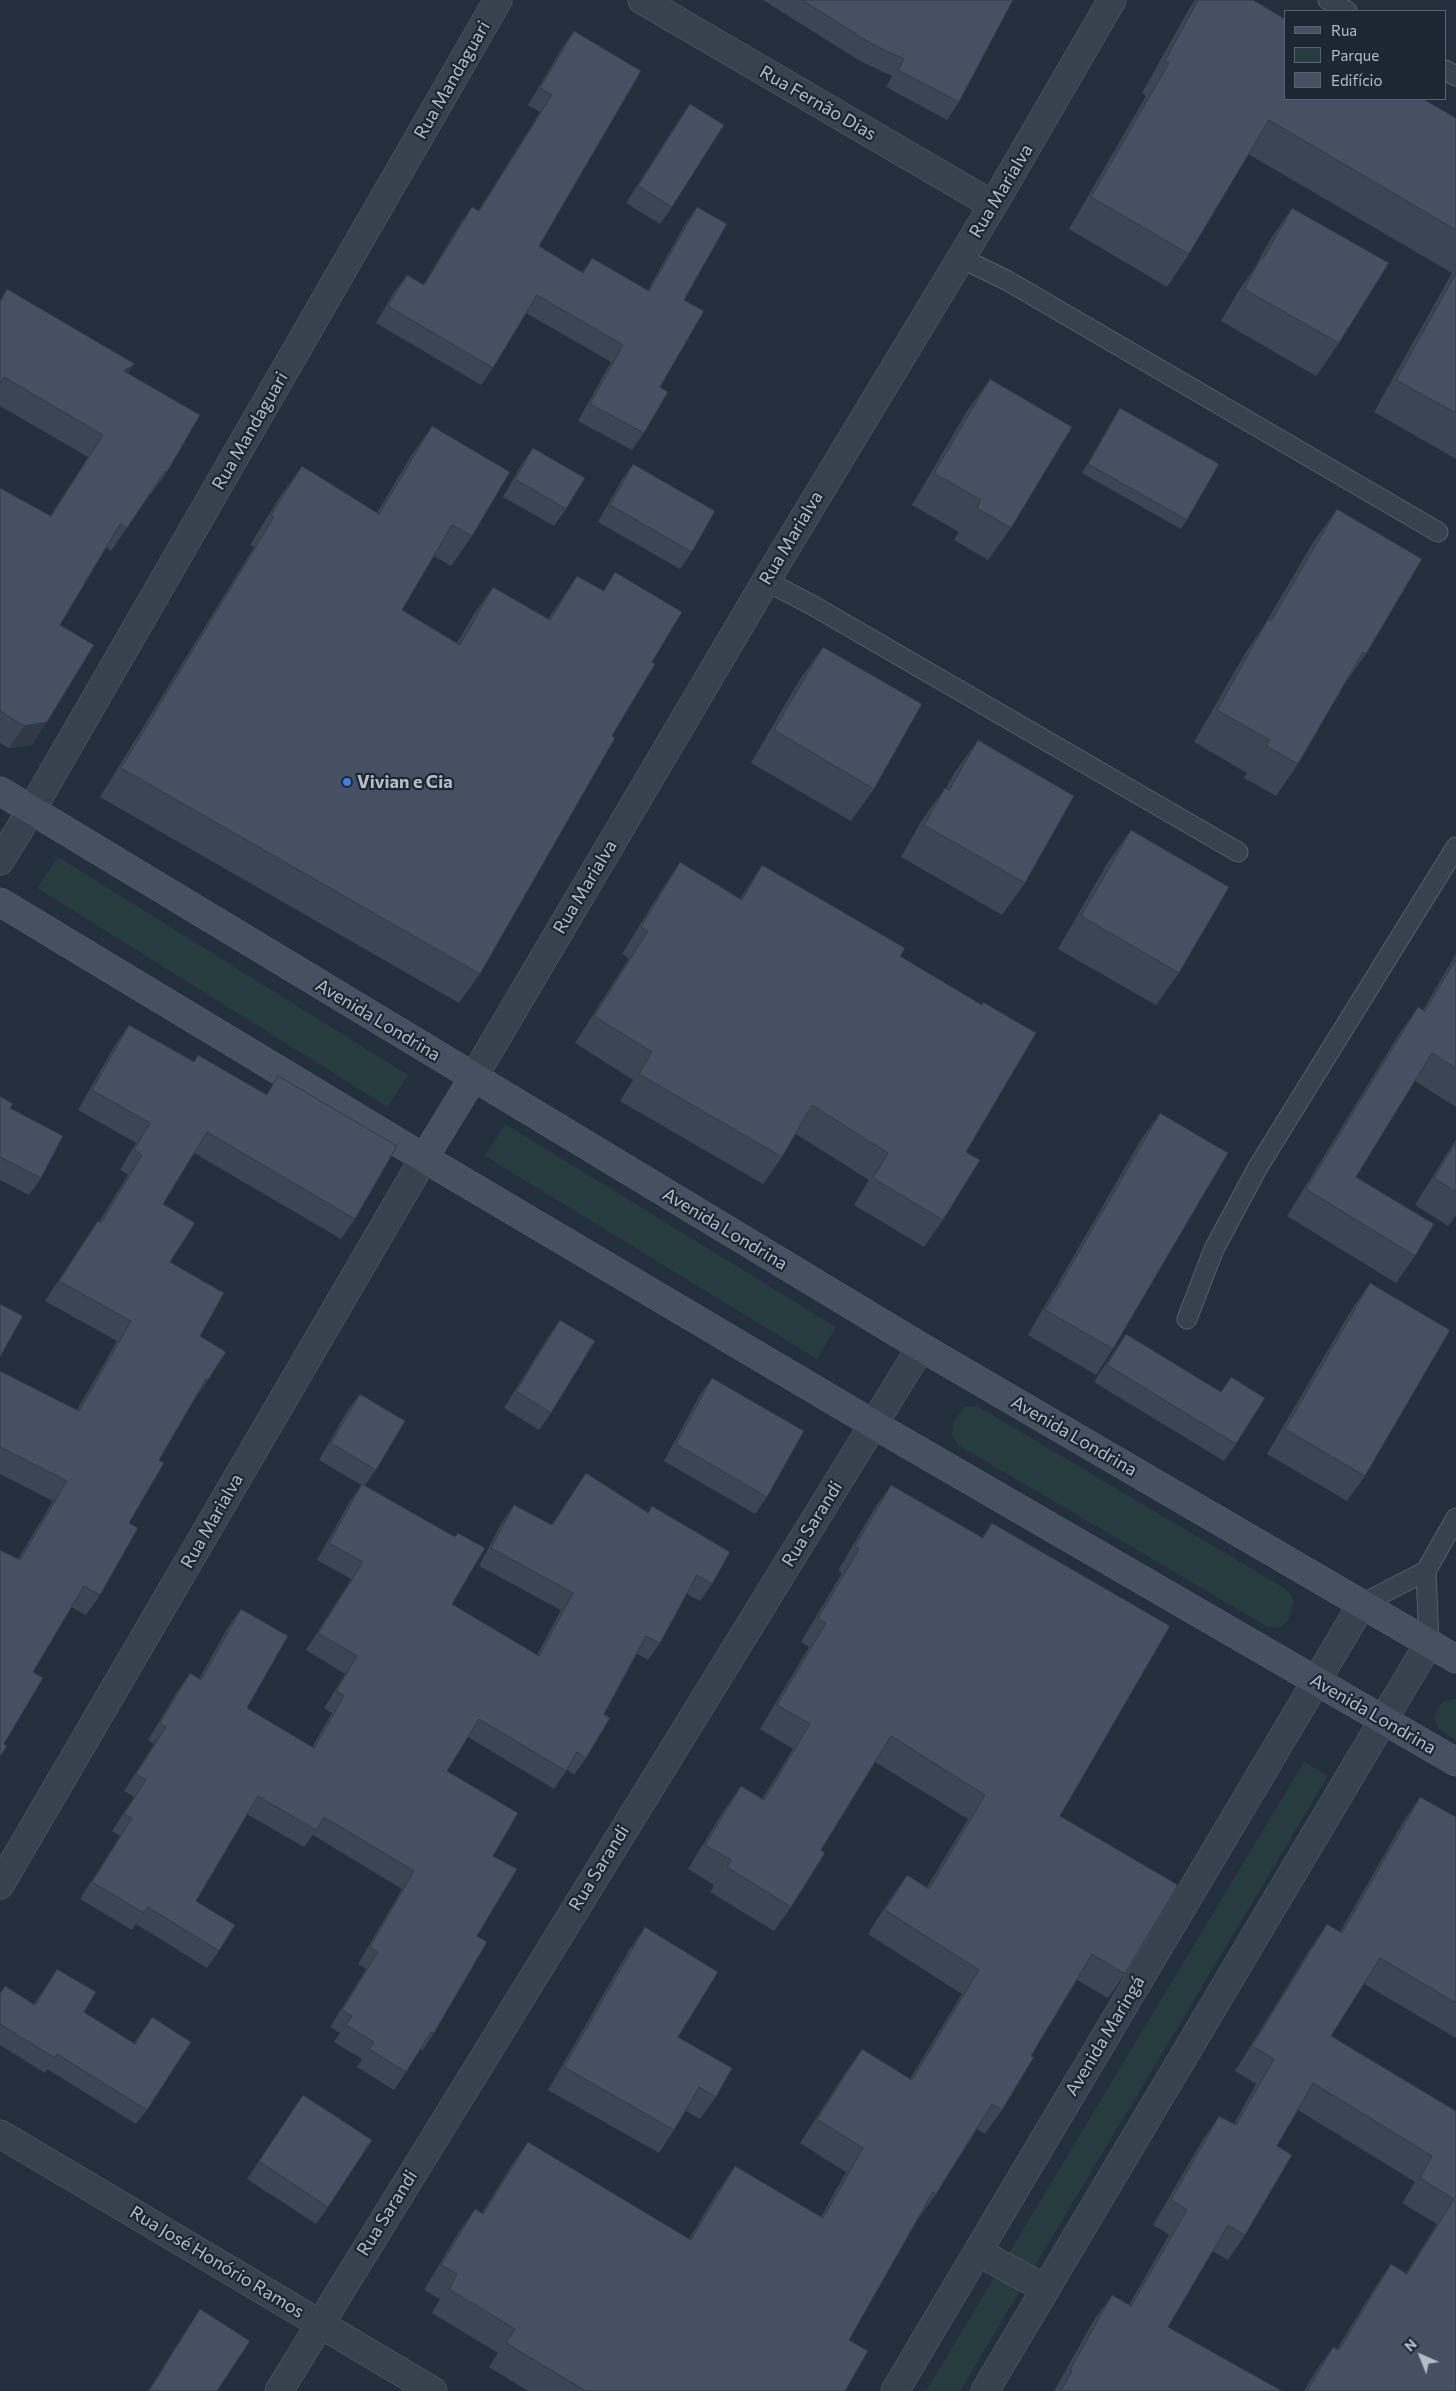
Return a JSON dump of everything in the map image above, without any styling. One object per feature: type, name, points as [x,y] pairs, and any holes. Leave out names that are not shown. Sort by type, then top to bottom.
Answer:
[{"type":"main road","name":"Avenida Londrina","points":[[0,791],[921,1347],[1456,1658]]},
{"type":"main road","name":"Avenida Londrina","points":[[0,902],[424,1158],[873,1424],[1382,1721],[1456,1762]]},
{"type":"main road","points":[[424,1158],[473,1078]]},
{"type":"street","name":"Rua Mandaguari","points":[[0,860],[32,809],[498,0]]},
{"type":"street","name":"Rua Fernão Dias","points":[[642,0],[993,205]]},
{"type":"street","name":"Rua Marialva","points":[[473,1078],[766,581],[993,205],[1112,0]]},
{"type":"street","name":"Rua Marialva","points":[[0,1885],[424,1158]]},
{"type":"street","name":"Rua Sarandi","points":[[279,2391],[319,2323],[921,1347]]},
{"type":"street","name":"Avenida Maringá","points":[[895,2391],[1362,1604]]},
{"type":"street","points":[[985,2391],[1429,1643]]},
{"type":"street","name":"Rua José Honório Ramos","points":[[0,2134],[433,2391]]},
{"type":"street","points":[[978,2252],[1046,2289]]},
{"type":"lane","points":[[1328,0],[1345,10]]},
{"type":"lane","points":[[961,258],[1008,281],[1438,532]]},
{"type":"lane","points":[[766,581],[812,604],[1238,852]]},
{"type":"lane","points":[[1186,1319],[1214,1250],[1258,1167],[1456,847]]},
{"type":"lane","points":[[1429,1643],[1426,1572],[1456,1518]]},
{"type":"lane","points":[[1362,1604],[1426,1572]]},
{"type":"green space","points":[[58,857],[408,1075],[388,1107],[37,888]]},
{"type":"green space","points":[[505,1124],[836,1327],[817,1359],[485,1156]]},
{"type":"green space","points":[[977,1406],[1284,1588],[1290,1593],[1294,1601],[1288,1621],[1279,1628],[1268,1627],[958,1445],[952,1435],[953,1423],[965,1407]]},
{"type":"green space","points":[[1456,1698],[1456,1741],[1438,1728],[1435,1718],[1437,1709],[1444,1701]]},
{"type":"green space","points":[[1304,1762],[1328,1776],[960,2391],[926,2391]]},
{"type":"building","points":[[802,0],[1013,0],[959,102],[898,70],[904,59],[872,44]]},
{"type":"building","points":[[1198,0],[1253,0],[1284,18],[1284,100],[1425,100],[1456,118],[1456,230],[1269,120],[1189,254],[1091,197],[1169,63],[1165,61]]},
{"type":"building","points":[[574,31],[641,71],[539,246],[583,273],[592,258],[649,291],[697,207],[727,224],[684,300],[704,311],[660,387],[668,392],[644,433],[590,404],[623,345],[537,295],[493,368],[388,306],[407,275],[424,285],[472,207],[479,211],[552,95],[540,88]]},
{"type":"building","points":[[690,104],[724,125],[672,207],[638,186]]},
{"type":"building","points":[[1292,208],[1389,263],[1339,343],[1244,289]]},
{"type":"building","points":[[1456,273],[1456,413],[1396,380]]},
{"type":"building","points":[[7,289],[135,364],[124,371],[200,415],[167,472],[165,471],[127,528],[120,524],[60,625],[94,645],[47,722],[24,726],[0,711],[0,488],[51,516],[103,435],[4,377],[0,383],[0,302]]},
{"type":"building","points":[[990,379],[1072,427],[1011,528],[977,508],[981,500],[934,473]]},
{"type":"building","points":[[1120,408],[1219,464],[1187,520],[1088,464]]},
{"type":"building","name":"Vivian e Cia","points":[[432,426],[510,472],[472,536],[452,525],[402,610],[460,645],[493,587],[550,620],[577,576],[604,591],[615,572],[682,612],[652,662],[655,664],[612,736],[615,738],[480,974],[121,768],[274,517],[271,515],[302,466],[379,514]]},
{"type":"building","points":[[533,448],[585,478],[566,509],[515,479]]},
{"type":"building","points":[[633,464],[715,511],[692,552],[610,505]]},
{"type":"building","points":[[1337,509],[1422,559],[1366,654],[1363,652],[1298,764],[1266,746],[1270,740],[1217,710],[1268,619],[1271,621]]},
{"type":"building","points":[[823,647],[922,704],[874,789],[774,730]]},
{"type":"building","points":[[978,740],[1074,796],[1025,883],[924,825],[945,788],[949,790]]},
{"type":"building","points":[[1131,830],[1229,887],[1179,973],[1081,916]]},
{"type":"building","points":[[680,862],[742,900],[762,865],[905,948],[900,956],[982,1005],[983,1002],[1036,1033],[966,1152],[980,1160],[943,1220],[873,1178],[888,1153],[812,1105],[782,1157],[639,1074],[652,1052],[594,1016],[648,931],[641,927]]},
{"type":"building","points":[[1456,959],[1456,1068],[1432,1053],[1356,1177],[1434,1224],[1415,1256],[1306,1189],[1418,1007],[1425,1011]]},
{"type":"building","points":[[129,1025],[194,1062],[198,1055],[267,1095],[278,1076],[397,1146],[355,1219],[207,1132],[163,1204],[195,1223],[170,1262],[224,1293],[200,1336],[226,1352],[208,1380],[206,1379],[159,1460],[164,1463],[129,1523],[138,1528],[100,1595],[84,1586],[33,1672],[43,1678],[4,1744],[7,1746],[0,1757],[0,1550],[20,1560],[67,1481],[0,1447],[0,1371],[79,1411],[131,1321],[59,1281],[98,1221],[101,1223],[142,1155],[134,1150],[150,1123],[92,1090]]},
{"type":"building","points":[[0,1096],[13,1104],[10,1108],[63,1136],[41,1178],[0,1157]]},
{"type":"building","points":[[1160,1113],[1228,1153],[1113,1349],[1045,1310]]},
{"type":"building","points":[[1456,1142],[1456,1192],[1434,1178]]},
{"type":"building","points":[[1370,1283],[1450,1330],[1365,1476],[1285,1429]]},
{"type":"building","points":[[0,1304],[23,1316],[0,1357]]},
{"type":"building","points":[[560,1320],[595,1341],[551,1413],[516,1391]]},
{"type":"building","points":[[1126,1334],[1221,1392],[1231,1377],[1265,1398],[1236,1444],[1107,1365]]},
{"type":"building","points":[[712,1378],[804,1431],[767,1497],[676,1444]]},
{"type":"building","points":[[360,1394],[405,1421],[376,1470],[331,1443]]},
{"type":"building","points":[[586,1473],[648,1513],[652,1506],[730,1552],[712,1584],[697,1575],[660,1643],[646,1636],[604,1714],[610,1718],[586,1758],[577,1752],[566,1771],[479,1719],[447,1771],[518,1813],[493,1856],[517,1869],[477,1936],[487,1942],[434,2033],[431,2032],[406,2072],[369,2049],[374,2042],[346,2025],[352,2016],[342,2010],[378,1952],[370,1947],[414,1871],[324,1817],[316,1830],[258,1796],[196,1901],[235,1925],[219,1951],[148,1907],[144,1913],[92,1882],[132,1818],[124,1814],[146,1780],[136,1774],[166,1727],[160,1723],[190,1673],[201,1680],[241,1609],[288,1636],[247,1708],[314,1748],[344,1696],[336,1691],[357,1656],[318,1633],[363,1562],[329,1543],[362,1484],[455,1537],[458,1533],[485,1548],[452,1604],[539,1656],[573,1593],[491,1548],[514,1505],[552,1525]]},
{"type":"building","points":[[891,1485],[983,1538],[992,1523],[1170,1626],[1060,1816],[1178,1885],[1125,1974],[1092,1954],[1031,2056],[1034,2057],[1002,2110],[992,2104],[936,2194],[933,2192],[849,2340],[868,2351],[845,2391],[586,2391],[506,2343],[515,2329],[449,2289],[457,2274],[441,2265],[475,2209],[483,2214],[528,2142],[691,2240],[735,2166],[823,2218],[863,2148],[817,2119],[862,2049],[912,2080],[979,1970],[885,1910],[907,1875],[929,1889],[985,1795],[891,1736],[821,1850],[825,1853],[791,1907],[727,1867],[731,1860],[705,1845],[741,1786],[764,1800],[810,1724],[777,1705],[826,1623],[818,1618],[859,1549],[855,1546]]},
{"type":"building","points":[[1420,1797],[1456,1817],[1456,2003],[1380,1958],[1331,2036],[1456,2111],[1456,2391],[1307,2391],[1333,2347],[1339,2350],[1391,2264],[1407,2274],[1454,2199],[1420,2178],[1432,2156],[1313,2083],[1277,2146],[1292,2155],[1245,2235],[1228,2225],[1168,2327],[1282,2391],[1061,2391],[1072,2371],[1070,2370],[1112,2295],[1131,2306],[1187,2210],[1171,2200],[1219,2116],[1236,2125],[1274,2059],[1252,2046],[1327,1924],[1342,1933]]},
{"type":"building","points":[[645,1927],[718,1972],[678,2037],[732,2068],[716,2097],[699,2087],[674,2130],[564,2067]]},
{"type":"building","points":[[57,1969],[96,1992],[84,2012],[135,2044],[152,2017],[191,2042],[147,2110],[57,2054],[55,2058],[0,2024],[0,1994],[5,1986],[35,2005]]},
{"type":"building","points":[[303,2095],[372,2140],[328,2207],[259,2161]]},
{"type":"building","points":[[200,2309],[250,2341],[217,2391],[149,2391]]},
{"type":"place","name":"Vivian e Cia","points":[[347,782]]}]
